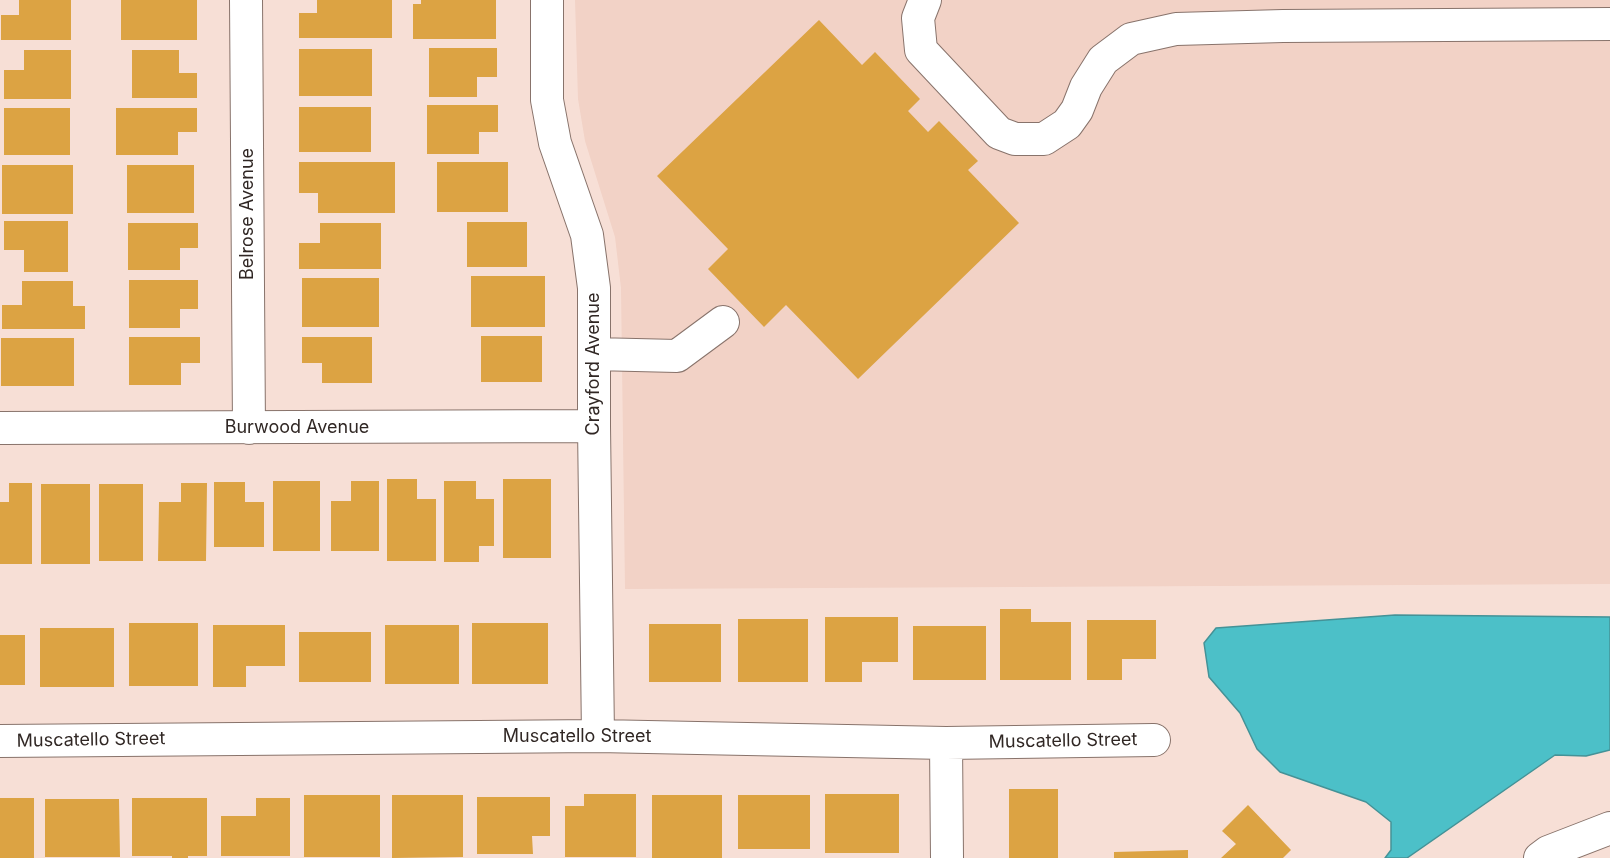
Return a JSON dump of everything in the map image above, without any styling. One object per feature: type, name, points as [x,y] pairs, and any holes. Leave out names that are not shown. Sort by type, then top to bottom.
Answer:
[{"type":"street","name":"Belrose Avenue","points":[[246,0],[249,428]]},
{"type":"street","name":"Crayford Avenue","points":[[547,0],[547,100],[555,143],[587,235],[594,288],[598,736]]},
{"type":"street","points":[[925,0],[918,18],[921,50],[999,133],[1015,140],[1044,140],[1067,124],[1077,110],[1086,87],[1103,60],[1131,39],[1176,28],[1610,24]]},
{"type":"street","points":[[594,354],[677,356],[723,322]]},
{"type":"street","name":"Burwood Avenue","points":[[0,428],[594,426]]},
{"type":"street","name":"Muscatello Street","points":[[0,741],[598,736],[946,743],[1154,740]]},
{"type":"street","points":[[946,743],[947,858]]},
{"type":"street","points":[[1539,858],[1548,852],[1610,828]]},
{"type":"shaded area","points":[[575,0],[1610,0],[1610,584],[625,589],[621,288],[615,237],[585,141],[578,99]]},
{"type":"water","points":[[1395,615],[1610,617],[1610,750],[1586,756],[1555,755],[1407,858],[1385,858],[1391,850],[1391,822],[1366,802],[1280,772],[1257,749],[1240,713],[1209,677],[1204,643],[1216,628]]},
{"type":"building","points":[[19,0],[71,0],[71,40],[1,40],[1,15],[19,15]]},
{"type":"building","points":[[121,0],[197,0],[197,40],[121,40]]},
{"type":"building","points":[[317,0],[392,0],[392,38],[299,38],[299,13],[317,13]]},
{"type":"building","points":[[421,0],[496,0],[496,39],[413,39],[413,4],[421,4]]},
{"type":"building","points":[[819,20],[862,65],[875,52],[920,99],[908,111],[928,132],[939,121],[978,161],[968,170],[1019,223],[858,379],[786,305],[764,327],[708,269],[728,249],[657,176]]},
{"type":"building","points":[[429,48],[497,48],[497,77],[477,77],[477,97],[429,97]]},
{"type":"building","points":[[299,49],[372,49],[372,96],[299,96]]},
{"type":"building","points":[[24,50],[71,50],[71,99],[4,99],[4,70],[24,70]]},
{"type":"building","points":[[132,50],[179,50],[179,73],[197,73],[197,98],[132,98]]},
{"type":"building","points":[[427,105],[498,105],[498,132],[479,132],[479,154],[427,154]]},
{"type":"building","points":[[299,107],[371,107],[371,152],[299,152]]},
{"type":"building","points":[[4,108],[70,108],[70,155],[4,155]]},
{"type":"building","points":[[116,108],[197,108],[197,132],[178,132],[178,155],[116,155]]},
{"type":"building","points":[[299,162],[395,162],[395,213],[318,213],[318,193],[299,193]]},
{"type":"building","points":[[437,162],[508,162],[508,212],[437,212]]},
{"type":"building","points":[[2,165],[73,165],[73,214],[2,214]]},
{"type":"building","points":[[127,165],[194,165],[194,213],[127,213]]},
{"type":"building","points":[[4,221],[68,221],[68,272],[24,272],[24,250],[4,250]]},
{"type":"building","points":[[467,222],[527,222],[527,267],[467,267]]},
{"type":"building","points":[[128,223],[198,223],[198,248],[180,248],[180,270],[128,270]]},
{"type":"building","points":[[320,223],[381,223],[381,269],[299,269],[299,243],[320,243]]},
{"type":"building","points":[[471,276],[545,276],[545,327],[471,327]]},
{"type":"building","points":[[302,278],[379,278],[379,327],[302,327]]},
{"type":"building","points":[[129,280],[198,280],[198,309],[180,309],[180,328],[129,328]]},
{"type":"building","points":[[22,281],[73,281],[73,306],[85,306],[85,329],[2,329],[2,305],[22,305]]},
{"type":"building","points":[[481,336],[542,336],[542,382],[481,382]]},
{"type":"building","points":[[129,337],[200,337],[200,363],[181,363],[181,385],[129,385]]},
{"type":"building","points":[[302,337],[372,337],[372,383],[322,383],[322,363],[302,363]]},
{"type":"building","points":[[1,338],[74,338],[74,386],[1,386]]},
{"type":"building","points":[[387,479],[417,479],[417,499],[436,499],[436,561],[387,561]]},
{"type":"building","points":[[503,479],[551,479],[551,558],[503,558]]},
{"type":"building","points":[[273,481],[320,481],[320,551],[273,551]]},
{"type":"building","points":[[351,481],[379,481],[379,551],[331,551],[331,501],[351,501]]},
{"type":"building","points":[[444,481],[476,481],[476,499],[494,499],[494,546],[479,546],[479,562],[444,562]]},
{"type":"building","points":[[214,482],[245,482],[245,502],[264,502],[264,547],[214,547]]},
{"type":"building","points":[[9,483],[32,483],[32,564],[0,564],[0,502],[9,502]]},
{"type":"building","points":[[181,483],[207,483],[206,561],[158,561],[159,502],[181,502]]},
{"type":"building","points":[[41,484],[90,484],[90,564],[41,564]]},
{"type":"building","points":[[99,484],[143,484],[143,561],[99,561]]},
{"type":"building","points":[[1000,609],[1031,609],[1031,622],[1071,622],[1071,680],[1000,680]]},
{"type":"building","points":[[825,617],[898,617],[898,662],[862,662],[862,682],[825,682]]},
{"type":"building","points":[[738,619],[808,619],[808,682],[738,682]]},
{"type":"building","points":[[1087,620],[1156,620],[1156,659],[1122,659],[1122,680],[1087,680]]},
{"type":"building","points":[[129,623],[198,623],[198,686],[129,686]]},
{"type":"building","points":[[472,623],[548,623],[548,684],[472,684]]},
{"type":"building","points":[[649,624],[721,624],[721,682],[649,682]]},
{"type":"building","points":[[213,625],[285,625],[285,666],[246,666],[246,687],[213,687]]},
{"type":"building","points":[[385,625],[459,625],[459,684],[385,684]]},
{"type":"building","points":[[913,626],[986,626],[986,680],[913,680]]},
{"type":"building","points":[[40,628],[114,628],[114,687],[40,687]]},
{"type":"building","points":[[299,632],[371,632],[371,682],[299,682]]},
{"type":"building","points":[[0,635],[25,635],[25,685],[0,685]]},
{"type":"building","points":[[1009,789],[1058,789],[1058,858],[1009,858]]},
{"type":"building","points":[[584,794],[636,794],[636,857],[565,857],[565,806],[584,806]]},
{"type":"building","points":[[825,794],[899,794],[899,853],[825,853]]},
{"type":"building","points":[[304,795],[380,795],[380,857],[304,857]]},
{"type":"building","points":[[392,795],[463,795],[463,857],[392,858]]},
{"type":"building","points":[[652,795],[722,795],[722,858],[652,858]]},
{"type":"building","points":[[738,795],[810,795],[810,849],[738,849]]},
{"type":"building","points":[[477,797],[550,797],[550,836],[532,836],[533,854],[477,854]]},
{"type":"building","points":[[0,798],[34,798],[34,858],[0,858]]},
{"type":"building","points":[[132,798],[207,798],[207,856],[172,858],[172,856],[132,856]]},
{"type":"building","points":[[256,798],[290,798],[290,856],[221,856],[221,816],[256,816]]},
{"type":"building","points":[[45,799],[119,799],[120,857],[45,857]]},
{"type":"building","points":[[1248,805],[1291,850],[1283,858],[1221,858],[1236,844],[1222,831]]},
{"type":"building","points":[[1188,850],[1188,858],[1114,858],[1114,852]]}]
